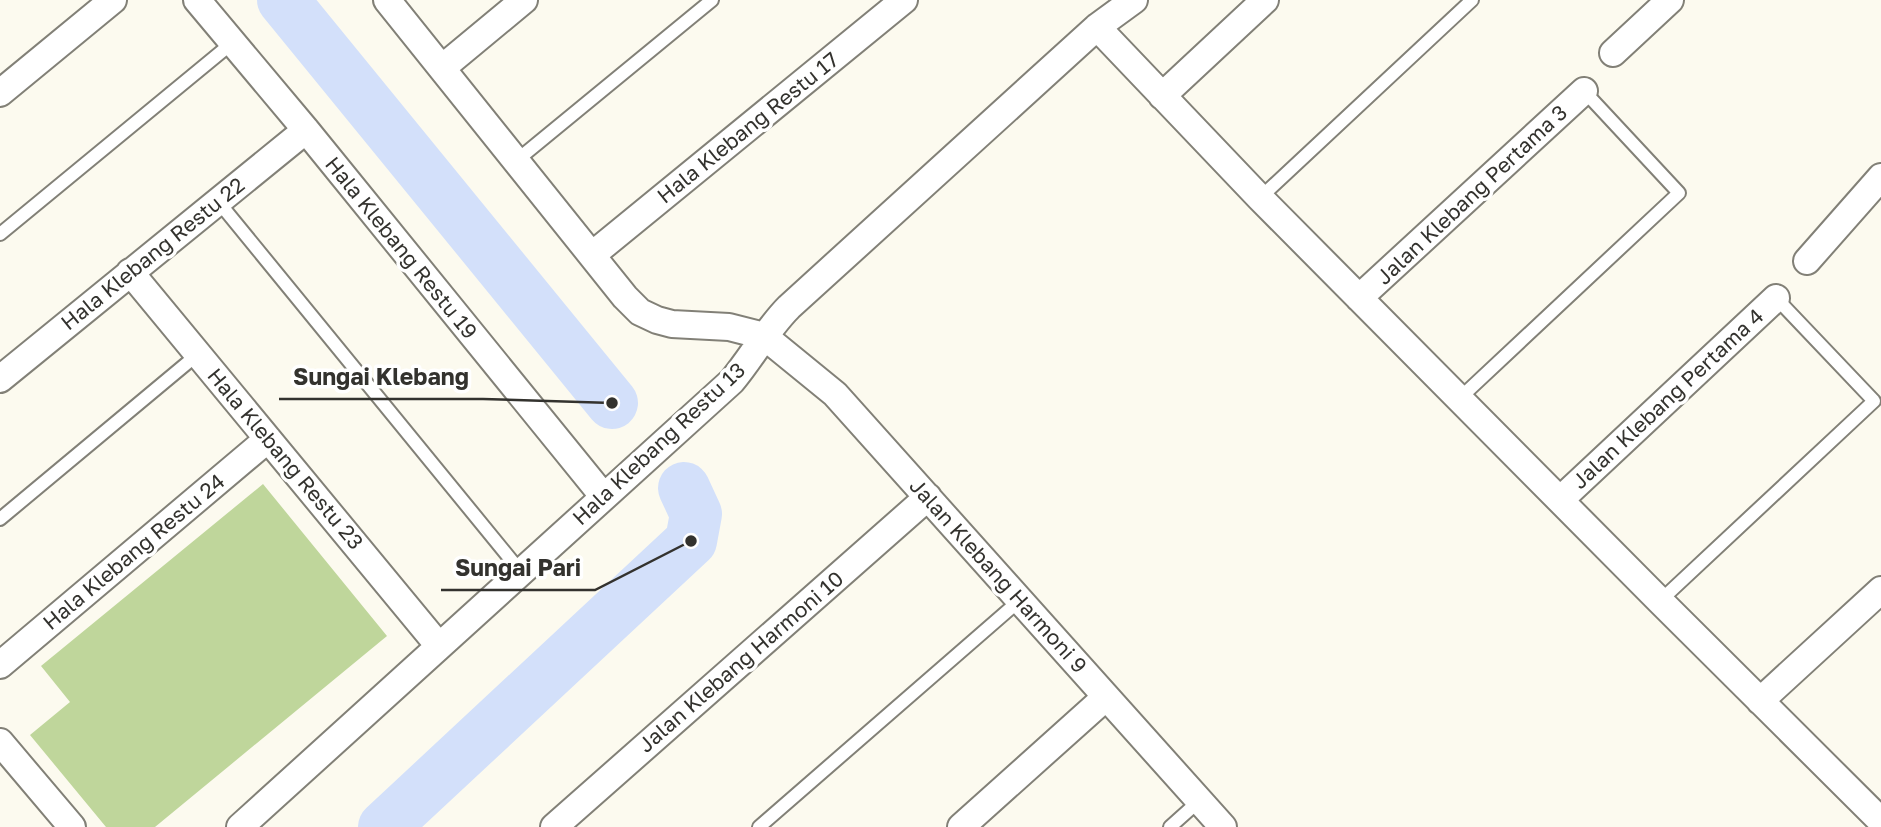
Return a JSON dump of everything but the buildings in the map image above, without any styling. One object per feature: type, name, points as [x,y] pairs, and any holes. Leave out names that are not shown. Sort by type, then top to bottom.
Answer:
[{"type":"street","points":[[0,93],[113,0]]},
{"type":"street","name":"Hala Klebang Restu 19","points":[[197,0],[306,130],[604,498]]},
{"type":"street","points":[[387,0],[625,297],[640,312],[672,324],[729,327],[764,336]]},
{"type":"street","points":[[442,68],[524,0]]},
{"type":"street","name":"Hala Klebang Restu 17","points":[[592,255],[904,0]]},
{"type":"street","name":"Hala Klebang Restu 13","points":[[240,827],[732,381],[764,336],[789,307],[1097,27],[1134,0]]},
{"type":"street","points":[[1162,96],[1265,0]]},
{"type":"street","points":[[1612,53],[1670,0]]},
{"type":"street","points":[[1097,27],[1260,198],[1881,821]]},
{"type":"street","name":"Jalan Klebang Pertama 3","points":[[1359,298],[1584,91]]},
{"type":"street","name":"Hala Klebang Restu 22","points":[[0,379],[306,130]]},
{"type":"street","points":[[1807,261],[1881,177]]},
{"type":"street","name":"Hala Klebang Restu 23","points":[[130,272],[439,646]]},
{"type":"street","name":"Jalan Klebang Pertama 4","points":[[1560,500],[1776,299]]},
{"type":"street","name":"Jalan Klebang Harmoni 9","points":[[764,336],[835,394],[1223,827]]},
{"type":"street","name":"Hala Klebang Restu 24","points":[[0,665],[268,439]]},
{"type":"street","name":"Jalan Klebang Harmoni 10","points":[[554,827],[928,497]]},
{"type":"street","points":[[1760,701],[1881,590]]},
{"type":"street","points":[[961,827],[1106,697]]},
{"type":"street","points":[[0,742],[72,827]]},
{"type":"lane","points":[[516,161],[712,0]]},
{"type":"lane","points":[[1260,198],[1472,0]]},
{"type":"lane","points":[[0,233],[232,43]]},
{"type":"lane","points":[[1459,399],[1679,193],[1584,91]]},
{"type":"lane","points":[[217,200],[522,572]]},
{"type":"lane","points":[[1660,601],[1874,401],[1776,299]]},
{"type":"lane","points":[[0,519],[198,355]]},
{"type":"lane","points":[[759,827],[1020,600]]},
{"type":"lane","points":[[1170,827],[1199,801]]},
{"type":"green space","points":[[263,484],[387,636],[155,827],[106,827],[30,735],[70,702],[41,666]]},
{"type":"waterway","points":[[283,0],[612,403]]},
{"type":"waterway","points":[[384,827],[691,541],[696,514],[684,488]]},
{"type":"place","name":"Sungai Klebang","points":[[612,403]]},
{"type":"place","name":"Sungai Pari","points":[[691,541]]}]
